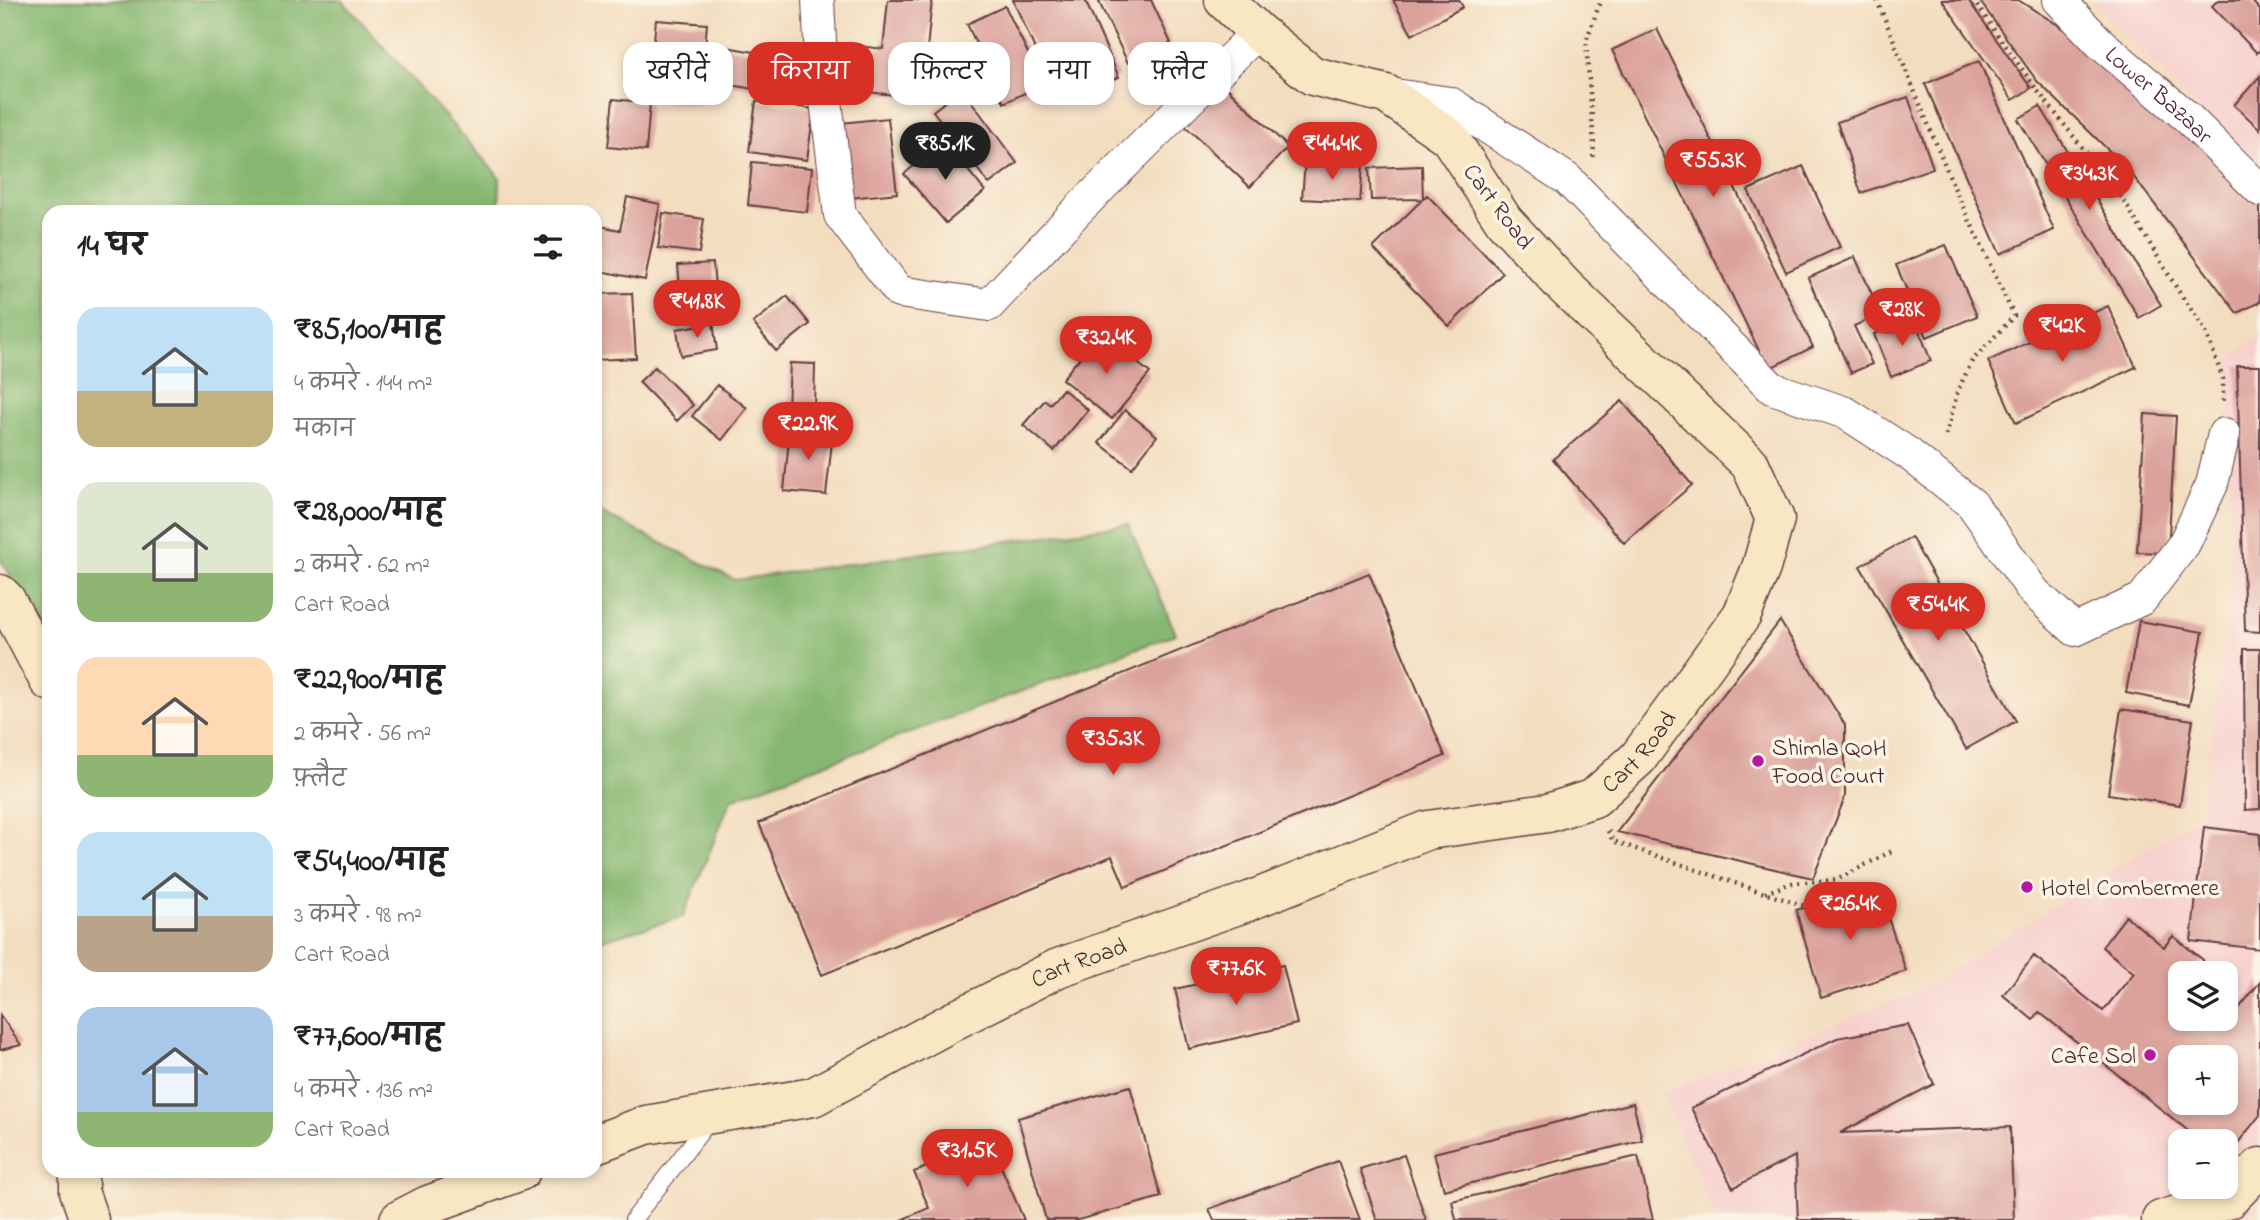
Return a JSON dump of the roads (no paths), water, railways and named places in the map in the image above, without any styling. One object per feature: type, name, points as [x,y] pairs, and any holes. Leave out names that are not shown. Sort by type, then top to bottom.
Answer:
[{"type":"main road","name":"Cart Road","points":[[602,1141],[646,1125],[813,1097],[1058,968],[1247,902],[1428,830],[1548,813],[1594,798],[1638,758],[1742,615],[1761,568],[1775,519],[1749,464],[1555,277],[1504,221],[1449,137],[1386,94],[1312,76],[1224,0]]},
{"type":"main road","points":[[0,594],[6,600],[42,668]]},
{"type":"main road","points":[[2161,1220],[2229,1199],[2260,1167]]},
{"type":"main road","points":[[79,1178],[79,1191],[89,1220]]},
{"type":"main road","points":[[399,1220],[428,1205],[502,1178]]},
{"type":"street","points":[[818,0],[821,61],[839,215],[899,292],[989,305],[1078,210],[1258,32]]},
{"type":"street","name":"Lower Bazaar","points":[[2059,0],[2100,43],[2187,117],[2260,190]]},
{"type":"street","points":[[1386,94],[1450,103],[1567,178],[1772,388],[1846,413],[1909,453],[1972,503],[2034,593],[2075,630],[2143,599],[2184,544],[2212,484],[2224,434]]},
{"type":"lane","points":[[633,1220],[716,1113]]},
{"type":"place","name":"Shimla QoH Food Court","points":[[1758,761]]},
{"type":"place","name":"Hotel Combermere","points":[[2027,887]]},
{"type":"place","name":"Cafe Sol","points":[[2150,1055]]}]
